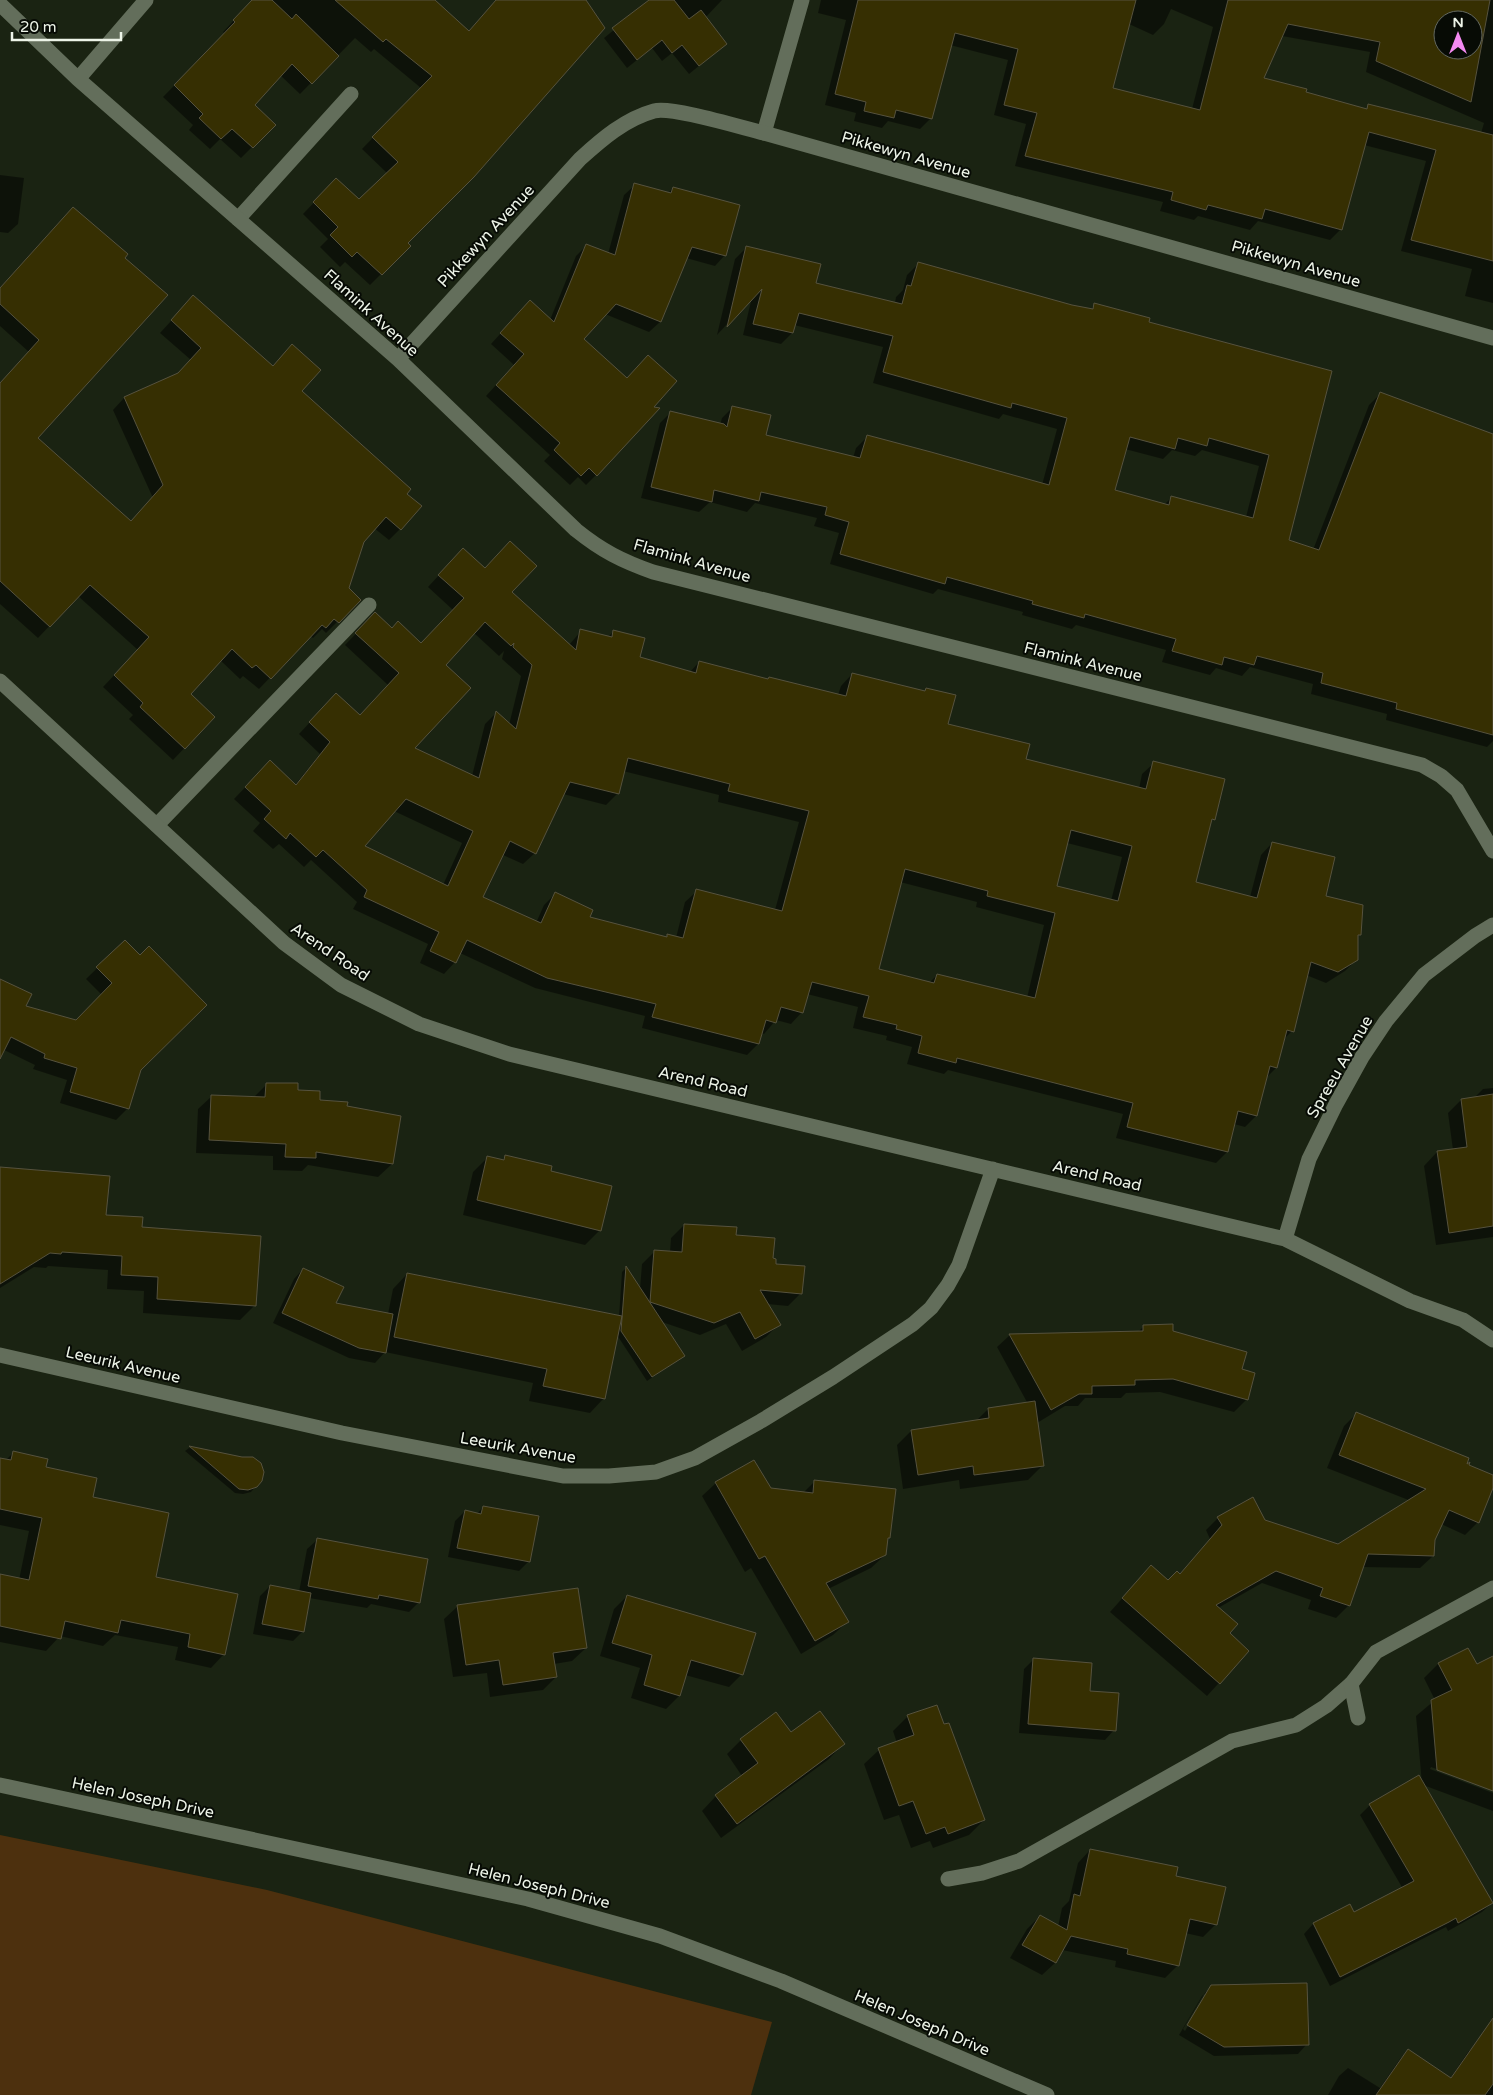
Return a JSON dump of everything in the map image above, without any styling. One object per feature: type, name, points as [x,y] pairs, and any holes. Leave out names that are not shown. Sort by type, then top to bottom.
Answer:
[{"type":"street","points":[[78,79],[146,0]]},
{"type":"street","points":[[764,133],[802,0]]},
{"type":"street","name":"Flamink Avenue","points":[[0,4],[78,79],[398,358],[576,530],[599,548],[629,563],[662,574],[1422,765],[1442,776],[1457,790],[1493,851]]},
{"type":"street","points":[[238,219],[351,94]]},
{"type":"street","name":"Pikkewyn Avenue","points":[[398,358],[580,159],[604,137],[628,122],[656,110],[690,114],[764,133],[1493,338]]},
{"type":"street","points":[[157,825],[369,605]]},
{"type":"street","name":"Arend Road","points":[[0,681],[284,943],[341,985],[419,1024],[509,1054],[1285,1239],[1410,1301],[1463,1320],[1493,1340]]},
{"type":"street","name":"Spreeu Avenue","points":[[1285,1239],[1309,1160],[1336,1104],[1376,1036],[1424,974],[1475,936],[1493,926]]},
{"type":"street","name":"Leeurik Avenue","points":[[0,1355],[342,1433],[563,1476],[609,1476],[656,1472],[695,1458],[761,1421],[833,1377],[913,1324],[931,1308],[948,1285],[959,1264],[993,1169]]},
{"type":"street","points":[[948,1879],[982,1873],[1019,1861],[1232,1741],[1296,1725],[1326,1706],[1351,1684],[1376,1652],[1493,1588]]},
{"type":"street","points":[[1351,1684],[1358,1718]]},
{"type":"street","name":"Helen Joseph Drive","points":[[0,1785],[528,1899],[660,1936],[781,1981],[1047,2095]]},
{"type":"shaded area","points":[[0,1835],[267,1890],[772,2022],[751,2095],[0,2095]]},
{"type":"building","points":[[252,0],[272,0],[292,19],[296,14],[339,56],[312,84],[292,64],[255,105],[276,125],[253,148],[232,129],[221,139],[199,118],[203,114],[174,85],[235,22],[233,20]]},
{"type":"building","points":[[335,0],[435,0],[469,31],[496,0],[586,0],[605,28],[474,177],[408,243],[411,246],[382,275],[357,252],[352,257],[330,235],[338,227],[313,202],[336,178],[359,199],[398,162],[372,137],[432,76],[386,39],[383,42]]},
{"type":"building","points":[[649,0],[674,0],[689,19],[701,10],[727,44],[699,66],[682,45],[672,53],[662,40],[637,60],[612,28]]},
{"type":"building","points":[[858,0],[1136,0],[1113,88],[1200,110],[1228,0],[1490,0],[1483,38],[1483,10],[1433,10],[1433,60],[1479,60],[1471,102],[1376,61],[1380,42],[1288,24],[1264,78],[1307,89],[1306,92],[1367,109],[1368,104],[1493,135],[1493,261],[1411,240],[1436,150],[1369,132],[1342,230],[1265,209],[1262,219],[1208,205],[1206,210],[1171,200],[1173,192],[1025,156],[1037,113],[1004,105],[1018,49],[955,33],[932,119],[896,110],[894,118],[864,111],[866,102],[835,94]]},
{"type":"building","points":[[634,183],[671,193],[673,187],[740,205],[726,256],[692,247],[661,322],[616,304],[584,339],[627,378],[648,355],[677,381],[654,407],[660,408],[597,476],[589,468],[581,476],[554,450],[560,443],[496,385],[524,354],[500,333],[530,300],[554,322],[586,244],[615,255]]},
{"type":"building","points":[[73,207],[128,254],[125,258],[168,295],[38,438],[131,521],[163,485],[124,397],[178,373],[201,348],[171,320],[193,295],[273,366],[292,344],[321,370],[302,391],[411,489],[407,494],[422,506],[401,530],[386,517],[364,542],[349,588],[361,600],[339,623],[334,619],[326,628],[322,625],[271,679],[256,665],[252,668],[232,649],[191,694],[215,717],[185,749],[140,707],[143,703],[114,675],[149,637],[90,585],[50,627],[0,581],[0,383],[39,340],[0,304],[0,288]]},
{"type":"building","points":[[746,246],[821,264],[816,283],[902,304],[907,285],[911,286],[918,262],[1072,305],[1093,309],[1094,303],[1150,318],[1149,322],[1332,371],[1289,540],[1319,550],[1380,392],[1493,434],[1493,735],[1396,709],[1397,703],[1321,683],[1323,673],[1257,656],[1254,665],[1224,657],[1222,665],[1172,651],[1176,639],[1085,614],[1084,618],[1032,604],[1033,601],[947,577],[945,584],[840,554],[849,522],[825,515],[827,507],[761,492],[759,501],[714,490],[712,502],[651,487],[670,411],[724,424],[727,427],[732,406],[771,415],[766,435],[860,458],[867,435],[1049,485],[1067,418],[1012,403],[1011,408],[883,372],[893,336],[799,313],[793,333],[753,324],[762,289],[727,327]],"holes":[[[1130,437],[1175,449],[1178,438],[1207,446],[1209,438],[1269,455],[1253,518],[1171,496],[1169,505],[1115,490]]]},
{"type":"building","points":[[510,541],[537,566],[512,592],[576,650],[580,629],[612,637],[613,630],[645,638],[640,657],[696,673],[699,661],[768,679],[769,677],[846,696],[852,673],[925,691],[926,688],[956,695],[948,724],[1030,744],[1026,759],[1146,789],[1153,761],[1225,779],[1215,820],[1212,819],[1196,882],[1257,898],[1272,842],[1335,857],[1326,896],[1363,905],[1361,935],[1358,935],[1358,960],[1338,972],[1311,962],[1294,1032],[1287,1030],[1277,1068],[1270,1066],[1257,1116],[1238,1111],[1228,1152],[1127,1127],[1133,1103],[957,1058],[956,1063],[918,1053],[922,1036],[896,1029],[897,1025],[863,1017],[869,996],[812,982],[803,1013],[781,1007],[776,1023],[766,1020],[759,1044],[652,1017],[656,1004],[547,978],[467,940],[456,963],[430,951],[439,932],[364,897],[367,890],[323,850],[316,857],[290,833],[286,839],[264,819],[271,811],[245,787],[270,760],[296,785],[330,742],[309,722],[336,693],[360,715],[399,673],[355,633],[375,612],[392,628],[398,621],[421,643],[464,598],[438,575],[463,548],[485,568]],"holes":[[[485,622],[511,646],[514,643],[513,647],[532,665],[516,729],[496,711],[479,778],[415,748],[471,688],[446,665]],[[628,758],[730,784],[728,791],[809,811],[782,911],[696,889],[683,938],[667,934],[667,937],[590,917],[593,910],[555,892],[541,923],[483,897],[510,841],[536,854],[570,782],[619,794]],[[406,799],[473,831],[448,886],[365,846]],[[1071,830],[1132,846],[1118,901],[1057,886]],[[905,869],[988,891],[987,896],[1055,913],[1035,998],[937,974],[934,983],[879,969]]]},
{"type":"building","points":[[125,940],[140,955],[149,946],[207,1005],[141,1070],[129,1109],[70,1092],[77,1068],[44,1058],[45,1054],[11,1037],[0,1059],[0,979],[32,994],[26,1006],[76,1020],[112,983],[96,967]]},
{"type":"building","points":[[266,1083],[298,1083],[298,1090],[320,1091],[320,1100],[348,1102],[347,1106],[401,1116],[393,1164],[316,1152],[316,1158],[285,1157],[286,1144],[209,1140],[211,1095],[265,1097]]},
{"type":"building","points":[[1493,1094],[1493,1226],[1449,1233],[1437,1151],[1467,1147],[1461,1099]]},
{"type":"building","points":[[505,1155],[552,1166],[551,1171],[612,1186],[601,1231],[477,1200],[487,1156],[504,1160]]},
{"type":"building","points":[[0,1167],[110,1176],[106,1215],[143,1217],[142,1227],[261,1236],[256,1306],[157,1299],[158,1277],[121,1275],[122,1256],[50,1253],[0,1284]]},
{"type":"building","points":[[684,1224],[737,1227],[736,1235],[775,1238],[773,1258],[776,1259],[776,1264],[805,1266],[802,1294],[760,1290],[781,1325],[755,1339],[740,1312],[714,1323],[650,1302],[654,1250],[682,1252]]},
{"type":"building","points":[[626,1266],[685,1356],[652,1377],[621,1331]]},
{"type":"building","points":[[303,1268],[344,1287],[336,1303],[393,1314],[386,1353],[359,1348],[282,1313]]},
{"type":"building","points":[[407,1273],[622,1316],[605,1399],[543,1386],[547,1369],[394,1337]]},
{"type":"building","points":[[1173,1324],[1173,1331],[1247,1352],[1242,1369],[1255,1373],[1248,1400],[1173,1379],[1135,1380],[1135,1385],[1092,1386],[1092,1394],[1079,1394],[1051,1410],[1009,1334],[1143,1331],[1143,1325]]},
{"type":"building","points":[[1035,1401],[1044,1466],[974,1475],[973,1466],[918,1475],[911,1430],[989,1418],[988,1408]]},
{"type":"building","points":[[1356,1412],[1469,1458],[1467,1464],[1470,1462],[1469,1465],[1493,1475],[1493,1488],[1479,1523],[1449,1510],[1435,1540],[1434,1556],[1368,1554],[1350,1606],[1320,1596],[1323,1588],[1276,1571],[1216,1605],[1238,1624],[1230,1633],[1249,1651],[1220,1684],[1122,1598],[1151,1565],[1168,1580],[1177,1571],[1180,1574],[1222,1525],[1217,1517],[1253,1497],[1265,1520],[1338,1544],[1426,1489],[1339,1455]]},
{"type":"building","points":[[189,1446],[242,1457],[253,1457],[261,1463],[264,1472],[262,1481],[257,1487],[248,1490],[239,1489]]},
{"type":"building","points":[[13,1451],[48,1459],[46,1467],[97,1478],[93,1497],[169,1513],[156,1577],[238,1594],[225,1655],[188,1647],[190,1634],[121,1620],[118,1633],[65,1621],[61,1639],[0,1626],[0,1574],[29,1580],[42,1518],[0,1509],[0,1458],[11,1460]]},
{"type":"building","points":[[754,1460],[771,1488],[813,1493],[814,1480],[896,1489],[886,1555],[826,1583],[849,1622],[815,1641],[765,1556],[759,1559],[715,1482]]},
{"type":"building","points":[[483,1506],[539,1516],[530,1562],[457,1548],[465,1510],[481,1514]]},
{"type":"building","points":[[317,1538],[428,1559],[420,1603],[379,1595],[378,1599],[308,1586]]},
{"type":"building","points":[[270,1585],[311,1593],[304,1632],[262,1624]]},
{"type":"building","points":[[578,1588],[587,1648],[553,1653],[557,1677],[503,1685],[499,1660],[466,1665],[457,1605]]},
{"type":"building","points":[[627,1595],[756,1633],[743,1675],[691,1660],[680,1696],[644,1685],[652,1655],[612,1643]]},
{"type":"building","points":[[1468,1648],[1477,1664],[1493,1656],[1493,1791],[1437,1770],[1431,1700],[1452,1690],[1438,1663]]},
{"type":"building","points":[[1033,1658],[1092,1663],[1090,1691],[1119,1693],[1116,1731],[1028,1724]]},
{"type":"building","points":[[937,1705],[944,1724],[949,1723],[985,1820],[948,1834],[945,1827],[926,1834],[913,1801],[899,1806],[878,1748],[914,1735],[907,1715]]},
{"type":"building","points":[[820,1711],[845,1744],[737,1824],[715,1795],[758,1763],[740,1739],[776,1712],[791,1732]]},
{"type":"building","points":[[1419,1775],[1493,1903],[1458,1923],[1456,1918],[1340,1977],[1313,1923],[1350,1904],[1354,1912],[1414,1881],[1369,1804]]},
{"type":"building","points":[[1090,1849],[1178,1867],[1176,1876],[1226,1887],[1217,1925],[1190,1919],[1179,1966],[1127,1954],[1128,1949],[1071,1936],[1056,1963],[1022,1945],[1040,1915],[1067,1930],[1074,1894],[1080,1896]]},
{"type":"building","points":[[1307,1983],[1309,2045],[1224,2047],[1187,2025],[1211,1985]]},
{"type":"building","points":[[1493,2018],[1493,2084],[1485,2095],[1376,2095],[1408,2049],[1451,2078]]}]
